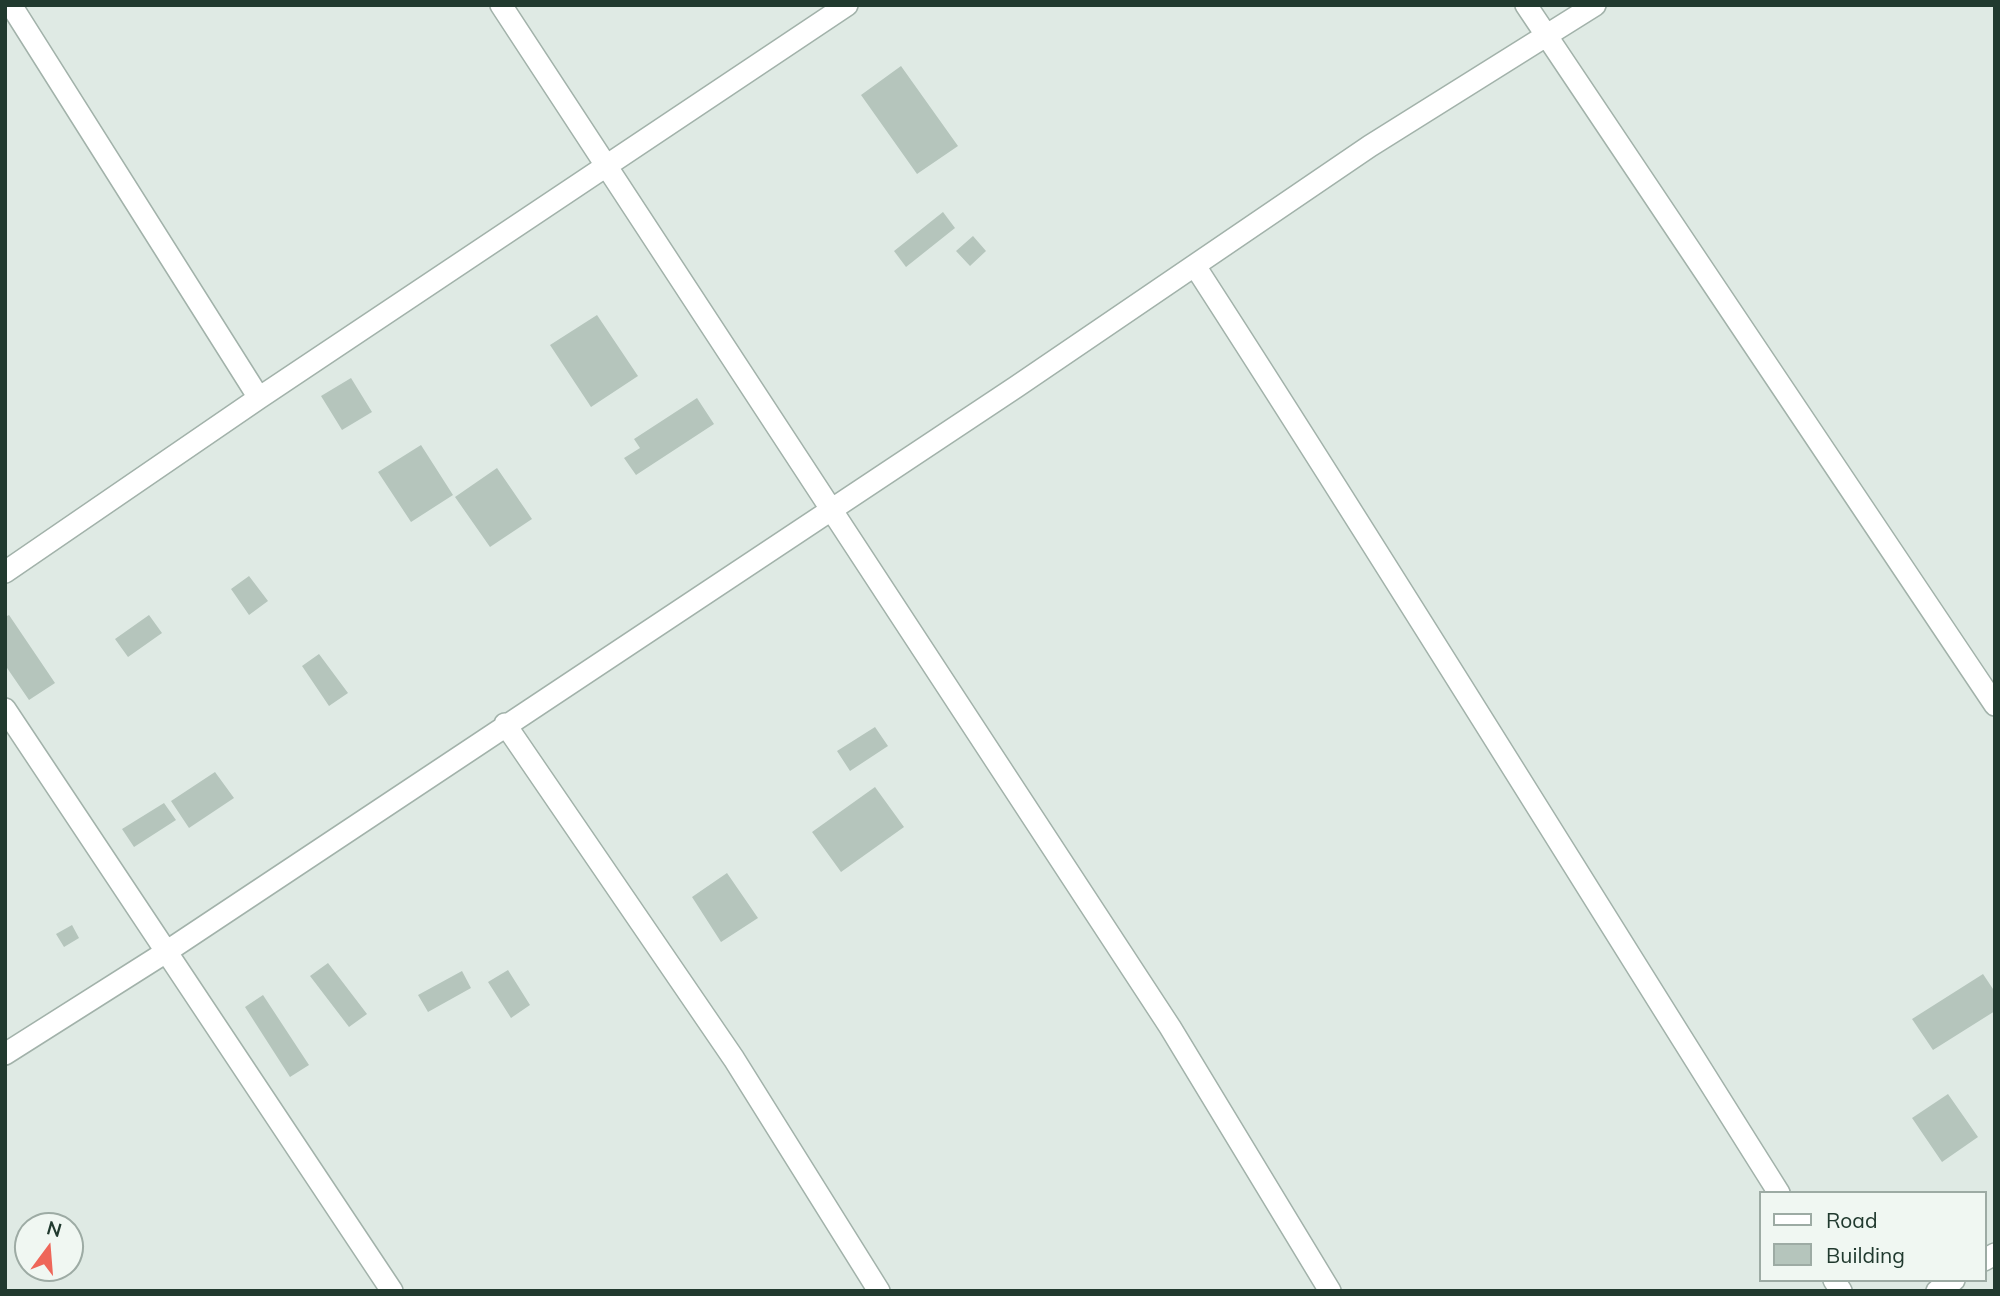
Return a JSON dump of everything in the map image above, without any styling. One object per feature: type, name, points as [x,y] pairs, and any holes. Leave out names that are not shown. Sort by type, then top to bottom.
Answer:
[{"type":"street","points":[[11,5],[258,398]]},
{"type":"street","points":[[501,5],[1170,1027],[1330,1291]]},
{"type":"street","points":[[5,572],[258,398],[847,5]]},
{"type":"street","points":[[1526,5],[1995,705]]},
{"type":"street","points":[[5,1054],[166,952],[1195,266],[1370,146],[1595,5]]},
{"type":"street","points":[[1195,266],[1358,517],[1526,792],[1778,1191]]},
{"type":"street","points":[[5,709],[392,1291]]},
{"type":"street","points":[[505,724],[734,1059],[879,1291]]},
{"type":"building","points":[[901,66],[958,146],[917,174],[861,95]]},
{"type":"building","points":[[943,212],[955,228],[906,267],[894,251]]},
{"type":"building","points":[[973,236],[986,251],[970,266],[956,251]]},
{"type":"building","points":[[597,315],[638,376],[591,407],[550,345]]},
{"type":"building","points":[[351,378],[372,412],[342,430],[321,396]]},
{"type":"building","points":[[697,398],[714,424],[636,475],[624,458],[640,448],[634,439]]},
{"type":"building","points":[[421,445],[453,495],[411,522],[378,472]]},
{"type":"building","points":[[497,468],[532,519],[490,547],[455,497]]},
{"type":"building","points":[[249,576],[268,601],[249,615],[231,589]]},
{"type":"building","points":[[9,615],[55,683],[29,700],[5,665],[5,617]]},
{"type":"building","points":[[149,615],[162,633],[128,657],[115,639]]},
{"type":"building","points":[[319,654],[348,693],[329,706],[302,666]]},
{"type":"building","points":[[875,727],[888,746],[850,771],[837,751]]},
{"type":"building","points":[[215,772],[234,798],[189,828],[171,801]]},
{"type":"building","points":[[875,787],[904,827],[841,872],[812,832]]},
{"type":"building","points":[[164,803],[176,820],[134,847],[122,829]]},
{"type":"building","points":[[727,873],[758,918],[721,942],[692,897]]},
{"type":"building","points":[[72,925],[79,938],[64,947],[56,934]]},
{"type":"building","points":[[328,963],[367,1014],[349,1027],[310,976]]},
{"type":"building","points":[[508,970],[530,1005],[511,1018],[488,982]]},
{"type":"building","points":[[462,971],[471,988],[428,1012],[418,995]]},
{"type":"building","points":[[1983,974],[1995,992],[1995,1011],[1933,1050],[1912,1019]]},
{"type":"building","points":[[263,995],[309,1065],[290,1077],[245,1007]]},
{"type":"building","points":[[1948,1094],[1978,1137],[1942,1162],[1912,1118]]}]
